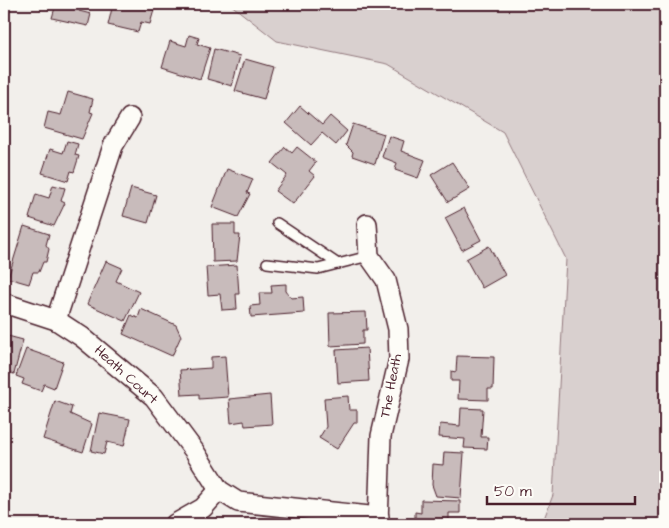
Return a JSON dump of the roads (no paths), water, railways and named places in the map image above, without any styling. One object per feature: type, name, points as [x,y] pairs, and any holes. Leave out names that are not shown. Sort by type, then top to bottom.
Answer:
[{"type":"street","points":[[56,320],[113,146],[130,118]]},
{"type":"street","points":[[367,224],[369,256]]},
{"type":"street","name":"The Heath","points":[[369,256],[386,280],[398,328],[399,360],[381,436],[378,521]]},
{"type":"street","name":"Heath Court","points":[[4,303],[56,320],[82,336],[154,397],[195,452],[219,490],[238,502],[378,521]]},
{"type":"street","points":[[175,524],[202,508],[219,490]]},
{"type":"lane","points":[[277,223],[338,264]]},
{"type":"lane","points":[[267,263],[318,269],[369,256]]}]
